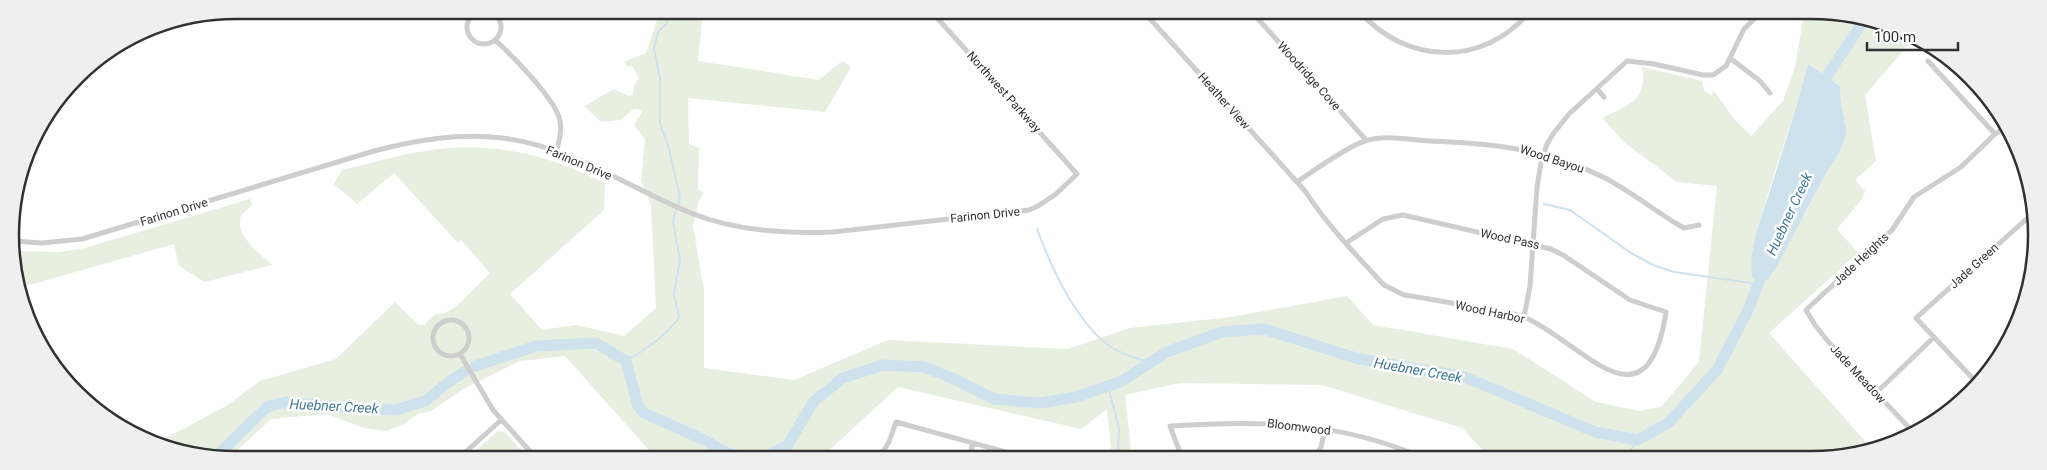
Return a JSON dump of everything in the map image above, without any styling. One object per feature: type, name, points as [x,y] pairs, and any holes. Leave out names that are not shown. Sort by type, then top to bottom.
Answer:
[{"type":"street","points":[[471,19],[468,26],[472,38],[483,44],[496,40]]},
{"type":"street","points":[[496,40],[501,28],[498,19]]},
{"type":"street","name":"Northwest Parkway","points":[[937,19],[1077,174]]},
{"type":"street","name":"Heather View","points":[[1150,19],[1305,192]]},
{"type":"street","name":"Woodridge Cove","points":[[1258,19],[1366,140]]},
{"type":"street","points":[[1366,19],[1376,29],[1395,41],[1416,49],[1438,53],[1466,50],[1493,41],[1512,29],[1522,19]]},
{"type":"street","points":[[1524,317],[1528,300],[1537,187],[1543,154],[1553,134],[1569,114],[1627,61],[1654,64],[1702,75],[1713,75],[1726,66],[1744,29],[1753,19]]},
{"type":"street","points":[[496,40],[509,52],[555,107],[561,123],[556,152]]},
{"type":"street","points":[[1730,58],[1760,81],[1770,92]]},
{"type":"street","points":[[1928,61],[1995,134]]},
{"type":"street","points":[[1597,90],[1604,97]]},
{"type":"street","name":"Jade Heights","points":[[1806,310],[1892,230],[1914,197],[1961,167],[2001,130]]},
{"type":"street","name":"Farinon Drive","points":[[19,241],[42,243],[82,239],[410,142],[473,137],[502,138],[556,152],[693,214],[746,228],[806,233],[833,232],[1030,210],[1056,194],[1077,174]]},
{"type":"street","name":"Wood Bayou","points":[[1366,140],[1389,138],[1467,142],[1512,147],[1543,154],[1604,178],[1684,228],[1699,225]]},
{"type":"street","points":[[1297,182],[1366,140]]},
{"type":"street","name":"Wood Harbor","points":[[1305,192],[1318,212],[1346,244],[1384,285],[1399,294],[1524,317],[1598,365],[1612,371],[1630,374],[1642,370],[1658,348],[1666,312]]},
{"type":"street","name":"Wood Pass","points":[[1346,244],[1384,219],[1403,215],[1551,249],[1564,255],[1630,300],[1666,312]]},
{"type":"street","name":"Jade Green","points":[[1934,337],[1916,318],[2028,218]]},
{"type":"street","name":"Jade Meadow","points":[[1806,310],[1831,345],[1910,428]]},
{"type":"street","points":[[448,319],[455,320],[466,328],[469,335],[468,342],[460,354],[446,356],[435,347],[433,333],[441,322],[448,319]]},
{"type":"street","points":[[1876,392],[1934,337],[1974,379]]},
{"type":"street","points":[[460,354],[486,400],[501,420],[530,451]]},
{"type":"street","points":[[467,451],[501,420]]},
{"type":"street","points":[[883,451],[889,442],[896,422],[1004,451]]},
{"type":"street","name":"Bloomwood","points":[[1179,451],[1170,426],[1270,422],[1325,429],[1368,438],[1404,451]]},
{"type":"street","points":[[1318,451],[1325,429]]},
{"type":"street","points":[[971,451],[973,442]]},
{"type":"shaded area","points":[[657,19],[702,19],[698,61],[819,80],[842,61],[851,67],[825,112],[688,98],[689,144],[699,148],[698,189],[704,193],[699,201],[693,226],[704,291],[704,368],[794,380],[888,340],[1068,349],[1130,328],[1231,317],[1347,296],[1373,325],[1513,349],[1596,402],[1639,411],[1661,407],[1699,362],[1717,186],[1677,182],[1625,143],[1602,118],[1628,105],[1639,94],[1643,78],[1642,67],[1702,81],[1704,90],[1712,96],[1713,90],[1735,120],[1751,136],[1783,101],[1795,67],[1803,19],[1826,19],[1882,30],[1910,42],[1865,95],[1876,161],[1855,180],[1865,191],[1862,199],[1837,229],[1858,253],[1769,333],[1868,444],[1826,451],[1483,451],[1462,428],[1322,385],[1180,383],[1125,395],[1131,451],[1111,451],[1107,409],[1081,429],[898,387],[829,451],[650,451],[565,356],[520,361],[463,389],[431,411],[418,414],[404,424],[387,431],[364,428],[327,414],[271,419],[237,451],[193,447],[164,439],[226,406],[260,381],[336,359],[395,302],[418,325],[425,325],[435,315],[448,311],[457,305],[490,273],[461,240],[458,243],[394,173],[357,204],[334,184],[342,170],[398,156],[448,148],[498,149],[548,160],[605,183],[604,210],[510,294],[542,330],[576,325],[624,336],[656,308],[651,205],[641,180],[645,139],[634,125],[643,110],[634,109],[620,120],[601,122],[584,106],[614,89],[629,96],[633,94],[634,86],[639,78],[633,67],[627,66],[624,62],[646,53]],"holes":[[[1808,65],[1840,86],[1841,103],[1847,133],[1841,149],[1805,214],[1751,270],[1761,218]]]},
{"type":"shaded area","points":[[250,199],[252,205],[241,215],[241,230],[249,243],[272,265],[205,282],[179,266],[174,244],[25,286],[19,251],[59,252],[85,248]]},
{"type":"shaded area","points":[[498,431],[505,432],[522,451],[475,451]]},
{"type":"water","points":[[1808,64],[1840,86],[1841,103],[1847,133],[1841,149],[1777,266],[1768,279],[1762,283],[1752,277],[1751,267],[1754,246]]},
{"type":"waterway","points":[[668,19],[666,24],[658,32],[654,48],[660,79],[660,124],[668,145],[680,197],[678,205]]},
{"type":"waterway","name":"Huebner Creek","points":[[1824,92],[1827,76],[1861,25]]},
{"type":"waterway","points":[[1544,204],[1570,210],[1631,253],[1653,265],[1674,272],[1758,284]]},
{"type":"waterway","points":[[626,361],[662,336],[679,317],[674,294],[680,260],[673,221],[676,209]]},
{"type":"waterway","points":[[1037,229],[1066,294],[1087,324],[1115,350],[1151,363]]},
{"type":"waterway","name":"Huebner Creek","points":[[777,451],[787,446],[814,401],[843,378],[883,365],[924,367],[952,378],[994,399],[1040,403],[1076,397],[1120,382],[1167,352],[1222,332],[1264,329],[1359,359],[1465,377],[1595,432],[1638,440],[1668,423],[1717,370],[1748,310],[1764,269]]},
{"type":"waterway","name":"Huebner Creek","points":[[475,366],[536,346],[596,343],[626,361],[638,406],[644,413],[724,451]]},
{"type":"waterway","name":"Huebner Creek","points":[[221,451],[267,407],[286,402],[396,410],[425,401],[464,372]]},
{"type":"waterway","points":[[1108,386],[1119,428],[1118,451]]},
{"type":"waterway","points":[[1630,451],[1638,440]]}]
